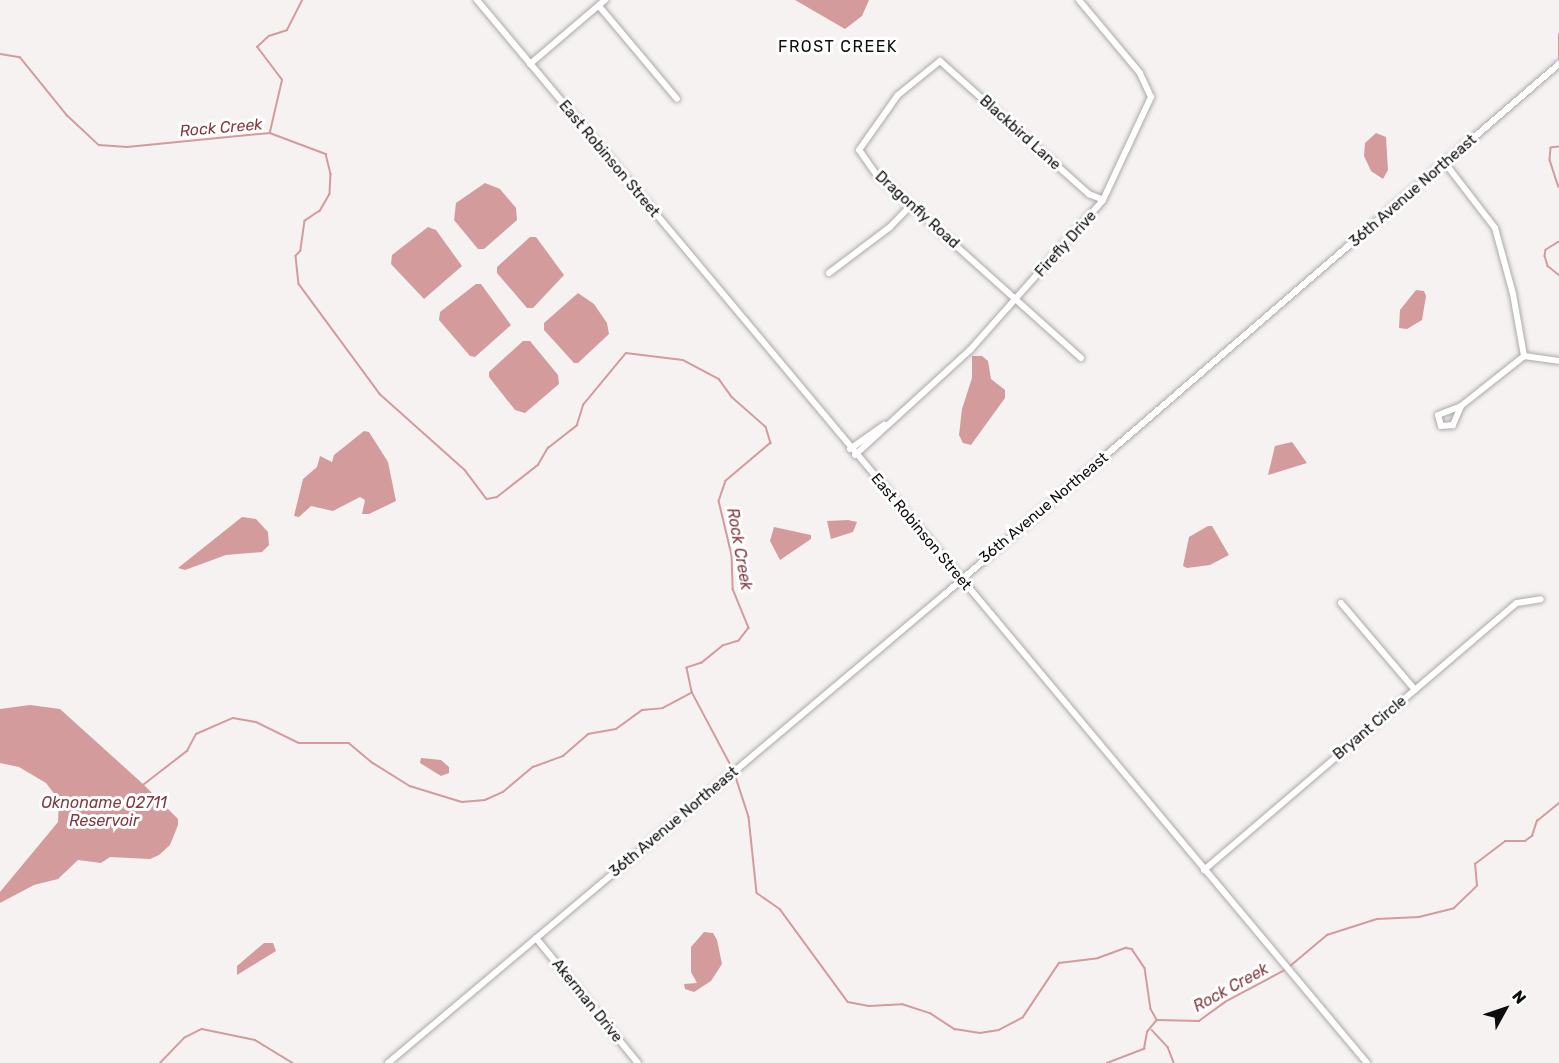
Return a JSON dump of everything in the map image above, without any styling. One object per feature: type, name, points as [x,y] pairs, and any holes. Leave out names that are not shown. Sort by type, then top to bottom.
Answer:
[{"type":"street","name":"East Robinson Street","points":[[477,0],[855,455],[1367,1063]]},
{"type":"street","points":[[530,64],[605,0]]},
{"type":"street","name":"Firefly Drive","points":[[855,455],[884,425],[963,357],[1103,200],[1150,97],[1140,73],[1078,0]]},
{"type":"street","points":[[599,6],[677,99]]},
{"type":"street","name":"Blackbird Lane","points":[[940,61],[1089,194],[1103,200]]},
{"type":"street","name":"Dragonfly Road","points":[[940,61],[892,101],[859,150],[869,167],[1081,358]]},
{"type":"street","name":"36th Avenue Northeast","points":[[388,1063],[961,580],[1559,64]]},
{"type":"street","points":[[1445,163],[1495,228],[1513,294],[1524,356]]},
{"type":"street","points":[[829,273],[890,227],[911,205]]},
{"type":"street","points":[[1461,406],[1524,356],[1558,361]]},
{"type":"street","name":"Firefly Drive","points":[[850,448],[884,425]]},
{"type":"street","name":"Bryant Circle","points":[[1204,870],[1516,603],[1541,600]]},
{"type":"street","points":[[1341,603],[1415,690]]},
{"type":"street","name":"Akerman Drive","points":[[536,938],[638,1063]]},
{"type":"water","points":[[795,0],[869,0],[862,16],[845,29]]},
{"type":"water","points":[[1376,133],[1386,137],[1388,170],[1383,179],[1371,171],[1364,156],[1365,143]]},
{"type":"water","points":[[485,183],[500,189],[516,208],[517,220],[484,249],[478,249],[454,220],[456,203]]},
{"type":"water","points":[[428,227],[436,230],[462,266],[424,299],[391,264],[392,255]]},
{"type":"water","points":[[530,237],[536,237],[564,275],[533,308],[527,308],[497,273],[497,267]]},
{"type":"water","points":[[476,284],[481,284],[511,325],[475,357],[470,356],[439,320],[440,312]]},
{"type":"water","points":[[1416,290],[1424,291],[1426,296],[1422,320],[1407,329],[1399,328],[1400,310]]},
{"type":"water","points":[[578,293],[594,304],[607,323],[609,334],[578,363],[574,363],[544,330],[544,323]]},
{"type":"water","points":[[523,341],[530,341],[558,375],[559,384],[525,413],[515,410],[489,377],[489,372]]},
{"type":"water","points":[[972,356],[982,356],[988,361],[991,379],[1005,390],[1005,398],[971,445],[963,443],[959,435],[962,409],[972,378]]},
{"type":"water","points":[[364,431],[369,432],[388,462],[396,501],[369,514],[362,514],[365,500],[360,497],[333,511],[311,506],[299,517],[294,516],[303,479],[317,467],[320,456],[332,462],[334,455]]},
{"type":"water","points":[[1292,442],[1307,463],[1268,475],[1275,446]]},
{"type":"water","points":[[242,517],[256,519],[268,532],[269,545],[262,552],[226,555],[185,570],[178,568]]},
{"type":"water","points":[[827,521],[857,522],[853,532],[831,539]]},
{"type":"water","points":[[1212,526],[1229,555],[1210,565],[1187,568],[1183,566],[1189,537]]},
{"type":"water","points":[[774,527],[811,535],[811,539],[780,560],[770,541]]},
{"type":"water","name":"Oknoname 02711 Reservoir","points":[[30,705],[60,709],[143,784],[178,819],[178,825],[170,845],[159,855],[150,859],[110,857],[101,863],[78,860],[58,879],[34,885],[0,903],[0,892],[58,822],[59,800],[46,783],[19,767],[0,763],[0,709]]},
{"type":"water","points":[[421,758],[441,760],[449,767],[449,773],[441,776],[420,763]]},
{"type":"water","points":[[704,932],[713,933],[717,940],[722,964],[711,981],[694,992],[685,989],[684,984],[697,983],[691,972],[691,947]]},
{"type":"water","points":[[264,943],[273,943],[276,951],[237,975],[237,966]]},
{"type":"waterway","points":[[270,132],[282,80],[257,47],[269,36],[287,30],[302,0]]},
{"type":"waterway","points":[[1559,35],[1559,61]]},
{"type":"waterway","name":"Rock Creek","points":[[0,54],[20,57],[67,115],[99,145],[127,147],[270,133],[326,154],[331,174],[330,194],[320,211],[305,221],[301,251],[296,256],[299,284],[380,394],[465,470],[487,499],[497,497],[538,465],[548,448],[577,425],[583,405],[626,353],[683,360],[719,379],[732,397],[766,427],[771,443],[726,481],[719,501],[732,555],[733,589],[749,628],[739,641],[723,646],[702,663],[687,668],[692,692],[733,769]]},
{"type":"waterway","points":[[1559,147],[1551,148],[1550,160],[1559,187]]},
{"type":"waterway","points":[[1559,242],[1546,250],[1545,256],[1548,266],[1559,275]]},
{"type":"waterway","points":[[143,785],[187,751],[196,734],[233,718],[256,722],[299,743],[349,743],[373,763],[410,786],[462,802],[485,800],[503,792],[533,767],[563,756],[588,734],[616,729],[642,710],[663,708],[691,693]]},
{"type":"waterway","name":"Rock Creek","points":[[735,774],[749,817],[757,893],[780,909],[848,1002],[869,1006],[902,1004],[930,1013],[955,1029],[980,1033],[999,1030],[1023,1017],[1059,963],[1098,958],[1126,948],[1132,949],[1145,968],[1151,1009],[1157,1020]]},
{"type":"waterway","name":"Rock Creek","points":[[1289,967],[1327,935],[1377,919],[1419,917],[1454,908],[1477,886],[1475,864],[1505,841],[1525,841],[1532,836],[1537,821],[1559,803]]},
{"type":"waterway","name":"Rock Creek","points":[[1158,1020],[1199,1021],[1225,1002],[1285,970]]},
{"type":"waterway","points":[[1107,1063],[1144,1049],[1147,1032],[1156,1021]]},
{"type":"waterway","points":[[160,1063],[184,1038],[202,1029],[255,1040],[293,1063]]},
{"type":"waterway","points":[[1152,1030],[1168,1047],[1174,1063]]},
{"type":"district","name":"FROST CREEK","points":[[838,47]]}]
